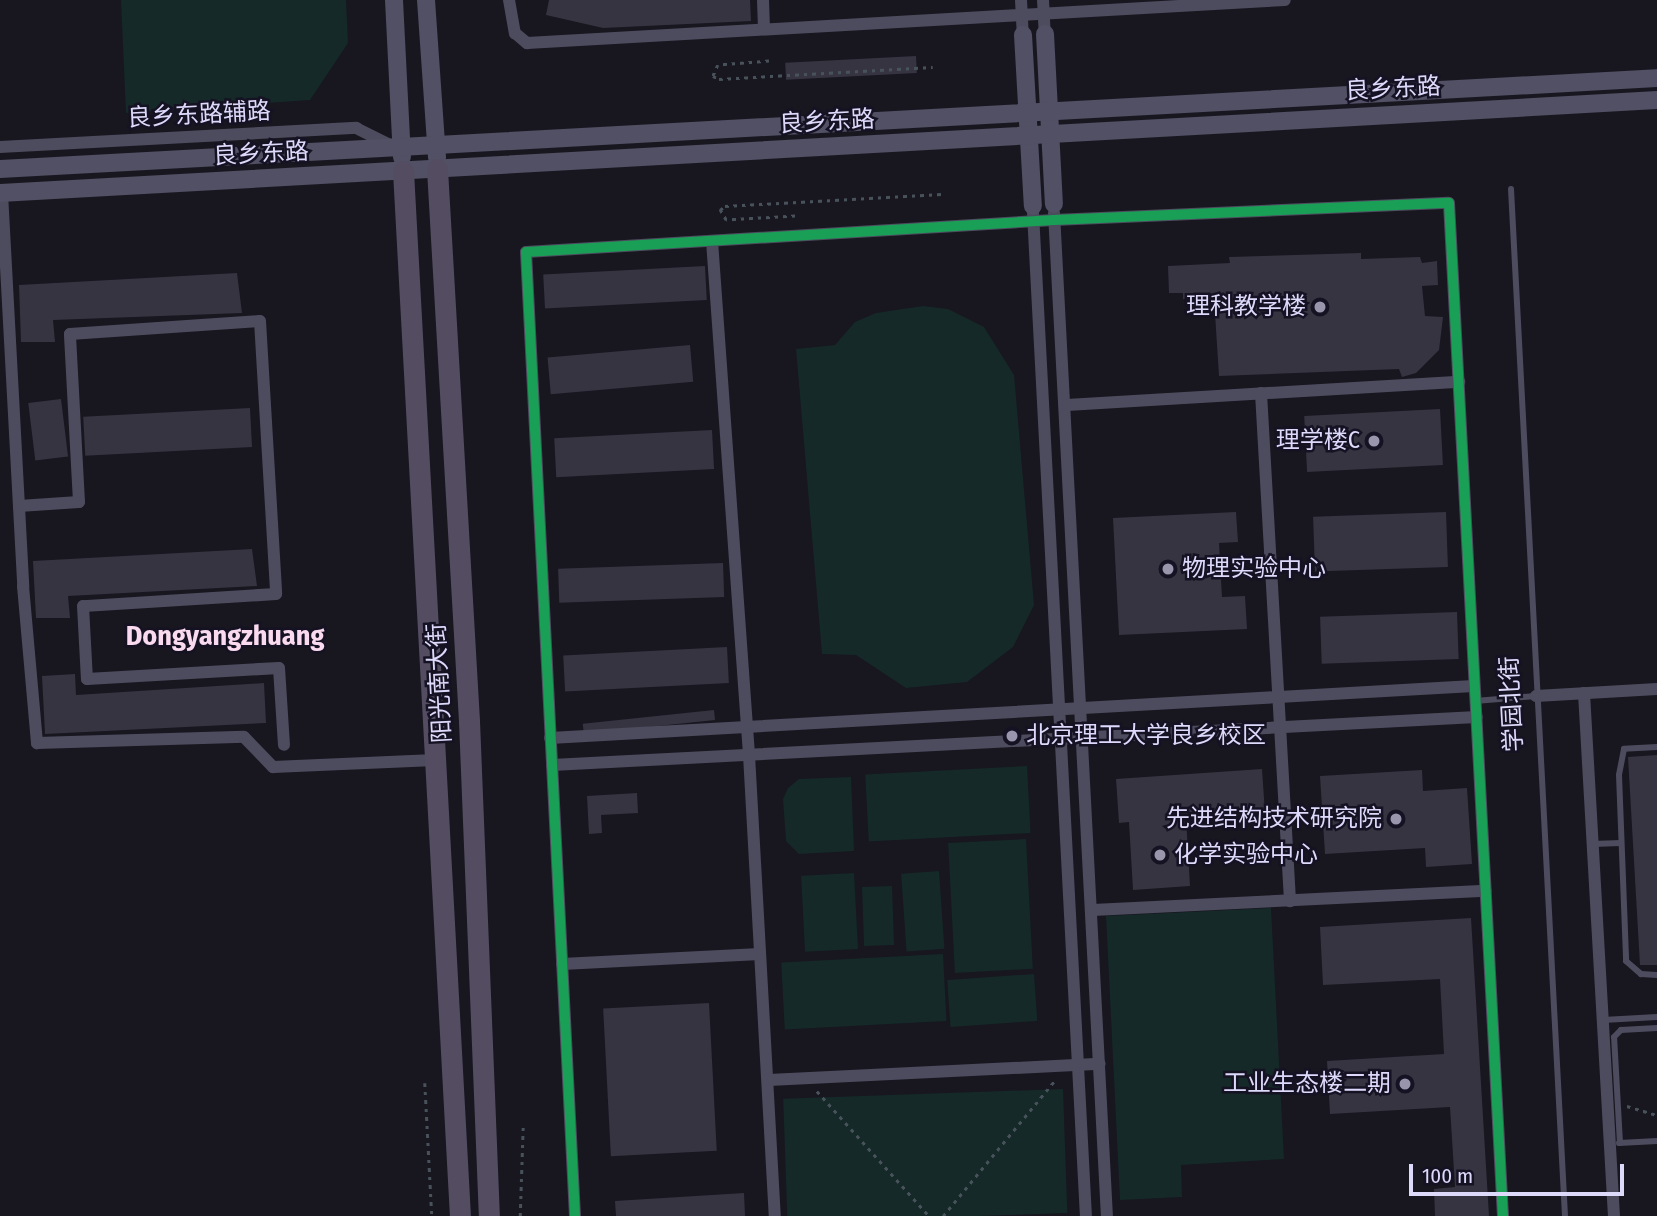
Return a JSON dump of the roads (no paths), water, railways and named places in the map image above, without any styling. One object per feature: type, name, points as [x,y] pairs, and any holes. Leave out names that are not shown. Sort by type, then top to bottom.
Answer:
[{"type":"main road","name":"阳光南大街","points":[[394,0],[398,148],[403,171],[460,1216]]},
{"type":"main road","name":"阳光南大街","points":[[426,0],[469,735],[489,1216]]},
{"type":"main road","points":[[1045,34],[1054,212]]},
{"type":"main road","points":[[1023,35],[1033,214]]},
{"type":"main road","name":"良乡东路","points":[[0,169],[1657,78]]},
{"type":"main road","points":[[1504,87],[1505,107]]},
{"type":"main road","name":"良乡东路","points":[[1,193],[1657,100]]},
{"type":"street","points":[[509,0],[515,33],[527,43],[764,28],[1022,6],[1285,0]]},
{"type":"street","points":[[763,0],[764,28]]},
{"type":"street","points":[[1043,5],[1045,34]]},
{"type":"street","points":[[1022,6],[1023,35]]},
{"type":"street","name":"良乡东路辅路","points":[[0,147],[356,128],[398,148]]},
{"type":"street","points":[[1,193],[19,506],[37,743],[244,737],[273,767],[435,761]]},
{"type":"street","points":[[575,1216],[526,252],[712,241],[1054,212],[1450,203],[1503,1216]]},
{"type":"street","points":[[1054,212],[1084,709],[1107,1216]]},
{"type":"street","points":[[1033,214],[1086,1216]]},
{"type":"street","points":[[712,241],[749,755],[775,1216]]},
{"type":"street","points":[[19,506],[79,502],[71,334],[260,321],[276,594],[83,606],[87,678],[279,668],[284,745]]},
{"type":"street","points":[[1067,405],[1458,382]]},
{"type":"street","points":[[1261,393],[1290,901]]},
{"type":"street","points":[[550,738],[1474,687]]},
{"type":"street","points":[[1536,696],[1657,689]]},
{"type":"street","points":[[1584,693],[1603,1020],[1615,1143],[1614,1216]]},
{"type":"street","points":[[552,765],[1477,717]]},
{"type":"street","points":[[1093,910],[1486,891]]},
{"type":"street","points":[[562,964],[760,954]]},
{"type":"street","points":[[769,1080],[1100,1064]]},
{"type":"lane","name":"学园北街","points":[[1511,189],[1565,1216]]},
{"type":"lane","points":[[1475,701],[1536,696]]},
{"type":"lane","points":[[1657,747],[1624,749],[1619,775],[1626,961],[1641,974],[1657,975]]},
{"type":"lane","points":[[1592,844],[1621,843]]},
{"type":"lane","points":[[1603,1020],[1657,1017]]},
{"type":"lane","points":[[1657,1028],[1621,1030],[1614,1037],[1618,1103],[1615,1143],[1657,1141]]},
{"type":"place","name":"理科教学楼","points":[[1320,307]]},
{"type":"place","name":"理学楼C","points":[[1374,441]]},
{"type":"place","name":"物理实验中心","points":[[1168,569]]},
{"type":"place","name":"北京理工大学良乡校区","points":[[1012,736]]},
{"type":"place","name":"先进结构技术研究院","points":[[1396,819]]},
{"type":"place","name":"化学实验中心","points":[[1160,855]]},
{"type":"place","name":"工业生态楼二期","points":[[1405,1084]]},
{"type":"district","name":"Dongyangzhuang","points":[[225,636]]}]
